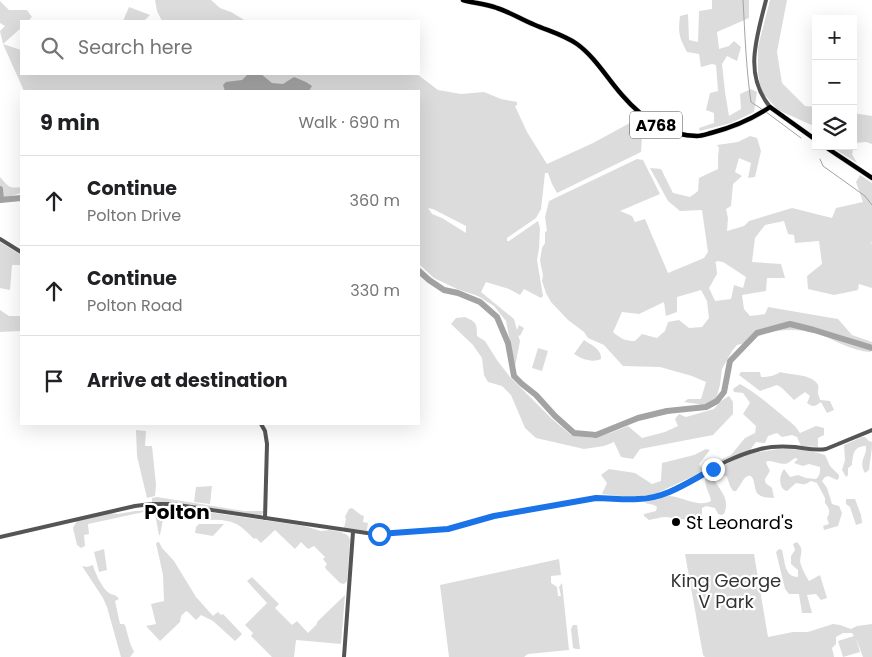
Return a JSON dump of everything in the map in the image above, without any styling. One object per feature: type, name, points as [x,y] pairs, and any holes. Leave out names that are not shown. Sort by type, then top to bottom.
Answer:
[{"type":"main road","name":"A768","points":[[464,0],[496,7],[534,25],[559,34],[578,45],[592,58],[640,114],[665,130],[698,136],[732,127],[766,109]]},
{"type":"main road","points":[[766,109],[812,138]]},
{"type":"main road","points":[[830,150],[872,178]]},
{"type":"street","points":[[766,0],[756,41],[754,72],[766,109]]},
{"type":"street","points":[[0,239],[20,251]]},
{"type":"street","points":[[262,425],[268,444],[265,518]]},
{"type":"street","points":[[0,537],[135,506],[163,504],[353,532],[379,534],[448,529],[494,516],[596,498],[639,500],[656,497],[752,451],[774,447],[826,449],[872,430]]},
{"type":"street","points":[[344,657],[353,532]]},
{"type":"green space","points":[[155,0],[211,0],[220,8],[244,20],[162,20]]},
{"type":"green space","points":[[712,0],[749,0],[749,18],[717,32],[719,49],[729,46],[734,41],[741,47],[737,61],[727,56],[722,64],[729,116],[741,109],[740,94],[751,89],[757,92],[754,112],[731,123],[700,131],[699,128],[714,123],[714,113],[706,110],[710,93],[718,91],[716,65],[712,64],[701,67],[699,54],[687,52],[680,35],[679,22],[680,16],[688,14],[689,40],[698,42],[699,11],[712,9]]},
{"type":"green space","points":[[770,0],[787,0],[777,52],[782,83],[805,106],[812,107],[812,125],[778,110],[761,91],[758,73],[758,47]]},
{"type":"green space","points":[[0,1],[9,10],[27,10],[32,17],[29,20],[20,20],[20,29],[3,44],[0,31],[5,26],[0,23]]},
{"type":"green space","points":[[129,7],[150,15],[145,20],[123,20]]},
{"type":"green space","points":[[3,44],[20,50],[20,75],[418,75],[438,90],[461,94],[484,92],[501,99],[517,102],[515,106],[527,132],[547,164],[593,143],[639,118],[643,122],[641,152],[557,193],[548,173],[545,173],[541,209],[536,218],[507,238],[507,241],[509,241],[538,221],[540,228],[537,260],[543,296],[541,298],[524,289],[520,295],[509,289],[486,282],[481,292],[514,319],[517,330],[519,325],[524,328],[520,336],[518,335],[520,341],[515,367],[506,321],[494,306],[478,296],[434,278],[420,265],[420,90],[24,90]],"holes":[[[428,208],[466,226],[466,233],[432,214]]]},
{"type":"green space","points":[[857,114],[872,116],[872,144],[866,142],[857,143]]},
{"type":"green space","points":[[750,136],[757,138],[761,151],[755,177],[748,178],[751,163],[739,158],[735,172],[742,176],[733,184],[731,206],[726,209],[728,218],[727,231],[744,226],[749,221],[792,208],[832,218],[836,208],[863,202],[856,182],[860,175],[872,183],[872,242],[870,244],[872,243],[872,288],[859,284],[858,290],[834,295],[808,289],[807,276],[822,264],[819,241],[795,243],[794,235],[788,234],[784,221],[765,225],[755,238],[752,262],[781,264],[785,278],[767,278],[766,291],[742,295],[744,309],[750,316],[765,314],[768,307],[838,319],[852,335],[872,342],[871,352],[856,349],[807,331],[784,330],[753,334],[745,343],[737,345],[732,351],[722,369],[716,399],[705,405],[684,402],[688,399],[701,399],[706,382],[660,367],[623,366],[604,345],[588,338],[584,332],[568,320],[551,302],[542,281],[543,275],[540,260],[545,243],[545,232],[547,231],[545,217],[549,201],[637,159],[643,160],[660,194],[620,211],[632,216],[635,222],[645,219],[668,273],[704,258],[708,252],[702,210],[680,211],[668,201],[650,168],[661,169],[673,193],[690,197],[698,191],[699,178],[718,169],[719,148],[717,145],[738,142]],"holes":[[[717,261],[723,262],[746,277],[743,288],[734,285],[731,299],[715,301],[709,288],[717,274],[715,263]],[[701,290],[707,301],[709,318],[702,327],[689,328],[679,320],[668,322],[665,331],[657,338],[642,334],[635,341],[624,339],[613,332],[622,312],[639,314],[664,302],[666,316],[677,312],[677,297]]]},
{"type":"green space","points":[[836,150],[853,150],[852,154],[857,163]]},
{"type":"green space","points":[[0,177],[9,186],[20,187],[20,193],[0,198]]},
{"type":"green space","points":[[0,242],[20,254],[20,265],[12,265],[10,290],[0,288]]},
{"type":"green space","points":[[0,310],[9,316],[20,316],[20,331],[0,332]]},
{"type":"green space","points":[[465,317],[472,320],[475,324],[477,336],[485,341],[510,377],[571,435],[592,438],[628,426],[642,438],[665,432],[678,426],[675,419],[679,414],[686,417],[714,409],[729,396],[733,402],[733,414],[713,435],[640,449],[633,459],[621,457],[614,442],[604,446],[584,449],[536,438],[525,428],[511,395],[502,386],[488,382],[484,375],[482,358],[473,345],[451,324],[456,318]]},
{"type":"green space","points":[[584,340],[598,350],[601,359],[587,360],[574,354]]},
{"type":"green space","points":[[538,348],[548,351],[542,371],[532,368]]},
{"type":"green space","points":[[741,372],[760,372],[761,377],[771,376],[780,372],[811,379],[818,385],[820,400],[830,401],[834,410],[827,413],[821,402],[814,406],[809,405],[807,403],[810,396],[805,392],[794,400],[777,385],[760,391],[739,375]]},
{"type":"green space","points":[[740,384],[767,403],[800,433],[816,426],[824,428],[824,435],[818,438],[818,447],[801,446],[797,437],[792,435],[782,437],[777,433],[768,436],[765,443],[756,442],[750,450],[657,493],[636,496],[602,494],[607,483],[601,475],[609,469],[635,473],[652,484],[661,481],[662,463],[694,455],[706,449],[710,450],[699,464],[702,468],[731,455],[745,438],[755,433],[756,426],[743,414],[750,403],[743,393],[734,392],[733,389]]},
{"type":"green space","points":[[136,430],[146,431],[145,446],[152,446],[156,485],[155,496],[147,498],[137,456]]},
{"type":"green space","points":[[862,437],[872,442],[869,470],[865,473],[863,469],[862,465],[866,446],[862,446],[854,452],[852,465],[848,468],[848,475],[846,477],[842,470],[845,460],[844,445]]},
{"type":"green space","points":[[779,449],[802,450],[825,455],[830,466],[839,475],[837,480],[828,476],[822,481],[827,488],[832,504],[839,506],[842,513],[838,526],[824,530],[823,526],[829,524],[827,518],[829,510],[817,483],[811,481],[805,484],[796,483],[787,491],[782,488],[780,478],[784,469],[790,477],[798,475],[816,479],[819,475],[820,467],[809,464],[803,466],[794,463],[798,459],[795,458],[786,464],[767,461],[766,463],[770,471],[765,481],[772,488],[774,498],[763,497],[758,494],[753,479],[749,476],[746,477],[736,491],[733,491],[727,477],[721,476],[716,478],[715,481],[726,501],[724,514],[718,514],[715,508],[706,506],[702,508],[702,516],[694,519],[684,520],[666,517],[649,520],[644,516],[644,514],[656,511],[657,507],[645,503],[666,496],[701,503],[711,501],[705,482],[707,475],[741,456]]},
{"type":"green space","points":[[212,486],[210,504],[194,502],[196,487]]},
{"type":"green space","points":[[157,497],[244,511],[263,512],[259,515],[169,502],[152,502],[152,498]]},
{"type":"green space","points":[[846,499],[855,499],[862,523],[856,525],[850,507],[846,504]]},
{"type":"green space","points":[[352,508],[364,516],[363,522],[368,523],[367,530],[372,531],[344,528],[345,517],[349,509]]},
{"type":"green space","points":[[154,509],[193,514],[165,512],[159,535]]},
{"type":"green space","points":[[153,510],[88,524],[89,534],[84,535],[85,546],[81,548],[77,545],[73,528],[77,521],[103,514]]},
{"type":"green space","points":[[201,511],[304,526],[321,531],[342,532],[350,540],[347,581],[344,584],[340,583],[326,569],[327,564],[323,559],[325,557],[314,546],[308,549],[301,542],[295,549],[275,530],[261,543],[231,522],[199,520],[197,515]]},
{"type":"green space","points":[[199,524],[224,524],[213,536],[195,533],[196,527]]},
{"type":"green space","points":[[159,542],[174,561],[196,597],[213,616],[218,612],[221,615],[223,614],[242,634],[235,641],[213,621],[201,615],[196,620],[186,611],[181,616],[180,622],[160,641],[146,626],[156,624],[151,604],[164,601],[163,575],[156,543]]},
{"type":"green space","points":[[797,542],[801,548],[800,562],[809,581],[820,575],[827,598],[821,600],[816,594],[807,595],[812,613],[802,613],[799,594],[789,594],[785,589],[776,552],[779,549],[782,550],[788,571],[793,576],[798,577],[798,570],[791,564],[791,556],[795,550],[793,544]]},
{"type":"green space","points":[[104,549],[107,570],[99,572],[94,552]]},
{"type":"green space","name":"King George V Park","points":[[685,554],[754,554],[768,637],[793,632],[808,632],[833,624],[851,629],[857,626],[872,624],[872,657],[863,657],[856,638],[860,652],[843,657],[838,641],[854,636],[852,633],[843,633],[836,637],[836,644],[832,648],[834,657],[705,657],[703,655]]},
{"type":"green space","points":[[559,559],[561,575],[551,576],[551,583],[557,587],[558,596],[561,596],[559,587],[562,583],[569,650],[528,654],[524,657],[449,657],[440,585]]},
{"type":"green space","points":[[93,565],[104,588],[119,599],[115,601],[120,624],[125,625],[134,652],[130,657],[121,657],[107,607],[82,566]]},
{"type":"green space","points":[[252,577],[279,604],[275,608],[292,625],[297,621],[308,633],[345,595],[341,644],[296,640],[294,657],[272,657],[251,636],[253,633],[245,625],[267,603],[247,581]]},
{"type":"green space","points":[[573,625],[577,625],[580,649],[573,648],[571,629]]},
{"type":"shaded area","points":[[247,75],[262,75],[272,83],[283,84],[294,77],[312,86],[310,90],[225,90],[223,85],[226,82],[242,80]]},
{"type":"waterway","points":[[743,0],[751,102],[763,110]]},
{"type":"waterway","points":[[766,112],[801,138]]},
{"type":"waterway","points":[[820,159],[823,166],[865,196],[872,205]]},
{"type":"waterway","points":[[0,189],[1,200]]},
{"type":"waterway","points":[[0,200],[20,198]]},
{"type":"waterway","points":[[420,272],[444,290],[458,293],[480,302],[497,317],[508,343],[514,376],[574,433],[596,435],[638,418],[667,411],[706,407],[717,401],[724,392],[730,361],[757,333],[790,324],[872,348]]},
{"type":"place","name":"St Leonard's","points":[[676,522]]},
{"type":"district","name":"Polton","points":[[177,512]]},
{"type":"route","points":[[379,534],[448,529],[487,517],[596,498],[639,500],[656,497],[713,469]]}]
